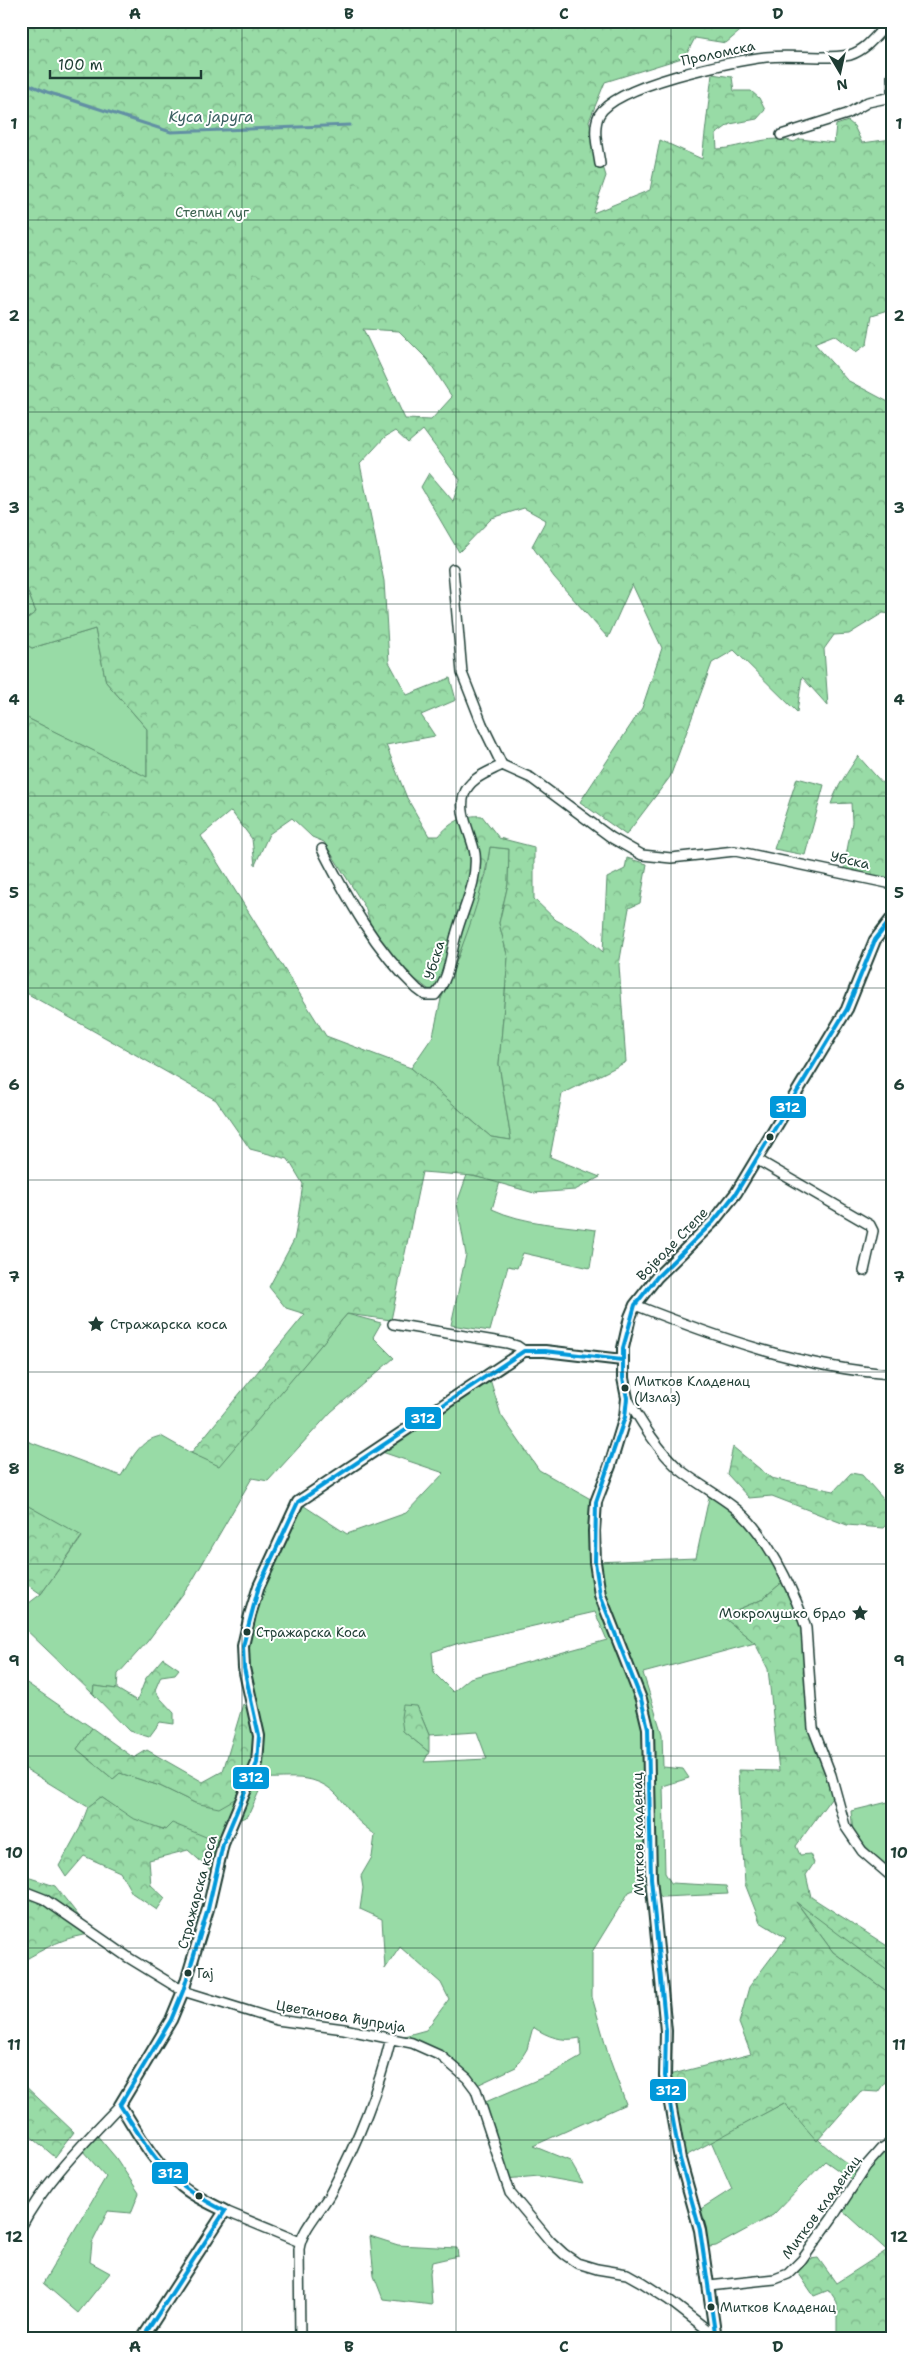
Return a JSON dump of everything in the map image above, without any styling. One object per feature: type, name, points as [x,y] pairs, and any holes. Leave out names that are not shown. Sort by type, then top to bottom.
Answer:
[{"type":"street","name":"Проломска","points":[[600,164],[595,126],[599,116],[610,103],[634,90],[683,75],[764,57],[850,55],[858,52],[870,43],[890,21]]},
{"type":"street","points":[[781,135],[847,114],[868,102],[892,97],[892,75]]},
{"type":"street","points":[[453,569],[462,673],[482,724],[502,765]]},
{"type":"street","name":"Убска","points":[[322,849],[348,900],[371,937],[417,989],[425,995],[434,995],[443,983],[456,934],[472,886],[475,865],[472,840],[463,811],[464,795],[476,778],[502,765],[531,778],[612,838],[642,855],[671,858],[735,851],[892,884]]},
{"type":"street","name":"Војводе Степе","points":[[622,1360],[627,1328],[635,1306],[657,1277],[724,1210],[847,1009],[875,940],[892,918]]},
{"type":"street","points":[[756,1158],[870,1225],[873,1231],[864,1271]]},
{"type":"street","points":[[635,1306],[718,1337],[765,1352],[814,1364],[892,1374]]},
{"type":"street","points":[[393,1324],[507,1343],[518,1346],[524,1352],[545,1351],[622,1360]]},
{"type":"street","name":"Стражарска коса","points":[[21,2226],[30,2210],[43,2194],[120,2105],[170,2020],[183,1991],[208,1909],[223,1844],[252,1776],[259,1751],[258,1728],[243,1659],[246,1629],[259,1586],[298,1502],[524,1352]]},
{"type":"street","name":"Митков кладенац","points":[[622,1360],[626,1394],[625,1417],[596,1502],[594,1530],[595,1562],[600,1595],[641,1699],[648,1728],[651,1878],[666,2031],[665,2076],[680,2159],[700,2230],[715,2337]]},
{"type":"street","points":[[626,1394],[647,1431],[669,1460],[737,1510],[754,1527],[765,1542],[802,1614],[806,1628],[813,1728],[831,1775],[845,1826],[862,1851],[892,1877]]},
{"type":"street","name":"Цветанова ћуприја","points":[[21,1890],[44,1899],[136,1963],[183,1991],[277,2020],[344,2028],[391,2038],[417,2045],[441,2056],[467,2078],[478,2095],[510,2193],[559,2250],[577,2263],[597,2269],[627,2274],[635,2278],[669,2300],[715,2337]]},
{"type":"street","points":[[300,2339],[300,2242],[332,2190],[369,2110],[383,2073],[391,2038]]},
{"type":"street","points":[[120,2105],[154,2157],[176,2182],[195,2195],[225,2210],[300,2242]]},
{"type":"street","name":"Митков кладенац","points":[[709,2286],[775,2279],[788,2274],[802,2260],[870,2161],[892,2142]]},
{"type":"street","points":[[142,2339],[225,2210]]},
{"type":"green space","name":"Степин луг","points":[[21,21],[745,21],[745,27],[726,43],[695,38],[685,57],[605,82],[589,121],[606,176],[593,213],[650,190],[660,140],[702,159],[712,74],[732,77],[734,91],[751,91],[759,98],[765,110],[757,119],[730,124],[716,134],[717,149],[775,139],[794,142],[800,139],[834,143],[836,125],[848,121],[854,126],[862,143],[892,139],[892,309],[872,315],[867,344],[856,352],[834,335],[814,343],[847,380],[892,404],[892,614],[883,613],[849,634],[834,635],[824,649],[828,706],[802,677],[797,712],[734,650],[712,663],[670,777],[626,835],[580,802],[642,708],[662,648],[632,584],[608,638],[554,577],[532,546],[546,520],[524,508],[492,518],[459,552],[421,487],[429,473],[453,501],[460,480],[423,430],[408,443],[395,431],[385,437],[360,464],[384,581],[389,662],[407,695],[450,678],[456,700],[421,715],[435,736],[386,745],[407,798],[429,836],[439,836],[458,820],[470,816],[482,816],[499,838],[534,847],[534,899],[556,920],[581,933],[603,952],[607,878],[625,869],[627,858],[647,864],[640,903],[629,908],[619,965],[626,1062],[562,1094],[550,1157],[600,1177],[575,1190],[534,1193],[474,1176],[422,1172],[391,1320],[347,1314],[219,1466],[191,1453],[305,1314],[286,1308],[269,1287],[294,1240],[303,1184],[288,1159],[250,1149],[216,1100],[21,990],[21,715],[147,777],[147,729],[106,682],[95,629],[32,648],[21,642],[21,623],[36,612],[25,585],[21,587]],"holes":[[[363,329],[399,331],[428,360],[452,397],[431,420],[405,419]],[[231,811],[252,839],[255,865],[269,834],[292,818],[312,837],[324,842],[365,907],[374,935],[407,973],[441,999],[476,905],[490,847],[509,849],[508,884],[499,923],[508,958],[499,1064],[511,1140],[491,1137],[411,1068],[326,1036],[201,836]]]},
{"type":"green space","points":[[25,585],[36,612],[21,623],[21,587]]},
{"type":"green space","points":[[95,629],[106,682],[147,729],[147,778],[21,715],[21,642],[32,648]]},
{"type":"green space","points":[[858,756],[892,794],[892,884],[843,874],[852,822],[851,803],[831,804],[833,797]]},
{"type":"green space","points":[[797,778],[824,785],[805,855],[774,849]]},
{"type":"green space","points":[[490,847],[509,849],[508,884],[499,923],[508,958],[499,1064],[511,1140],[491,1137],[411,1068],[433,1036],[441,999],[459,955],[486,874]]},
{"type":"green space","points":[[467,1175],[500,1182],[492,1209],[530,1221],[596,1230],[590,1268],[523,1253],[517,1268],[508,1266],[490,1331],[451,1325],[466,1255],[457,1203]]},
{"type":"green space","points":[[347,1314],[381,1323],[373,1337],[394,1358],[331,1412],[268,1481],[252,1478],[191,1583],[147,1642],[118,1674],[117,1689],[94,1686],[93,1694],[21,1625],[21,1609],[41,1594],[82,1537],[21,1502],[21,1436],[27,1441],[121,1476],[142,1446],[153,1438],[161,1436],[191,1453],[219,1465]]},
{"type":"green space","points":[[489,1376],[501,1415],[539,1470],[596,1502],[595,1562],[696,1558],[710,1493],[751,1526],[784,1581],[761,1600],[722,1616],[755,1643],[643,1673],[662,1734],[663,1767],[683,1769],[689,1778],[663,1786],[665,1873],[671,1883],[726,1886],[728,1894],[662,1897],[645,1885],[629,1892],[592,1952],[592,1997],[610,2060],[626,2104],[533,2146],[570,2161],[583,2184],[539,2176],[505,2179],[481,2104],[553,2073],[581,2057],[580,2038],[555,2038],[533,2027],[527,2049],[516,2067],[473,2087],[441,2056],[371,2034],[404,2036],[426,2030],[449,1999],[441,1983],[400,1947],[385,1969],[382,1919],[360,1909],[363,1888],[361,1876],[372,1857],[375,1835],[357,1820],[332,1790],[312,1780],[265,1778],[248,1816],[231,1823],[223,1844],[144,1823],[129,1817],[101,1797],[88,1807],[21,1766],[21,1679],[92,1728],[77,1749],[113,1779],[120,1773],[160,1786],[195,1803],[257,1763],[244,1668],[246,1629],[298,1502],[347,1534],[406,1513],[444,1473],[376,1450]],"holes":[[[595,1612],[607,1640],[470,1678],[453,1692],[434,1673],[432,1652],[459,1643]],[[417,1706],[429,1735],[477,1732],[487,1759],[424,1762],[429,1752],[403,1731]]]},
{"type":"green space","points":[[733,1447],[771,1478],[834,1491],[851,1473],[862,1475],[892,1509],[892,1519],[883,1528],[847,1525],[772,1496],[749,1498],[727,1474]]},
{"type":"green space","points":[[21,1502],[82,1536],[41,1594],[21,1580]]},
{"type":"green space","points":[[784,1581],[809,1626],[813,1664],[812,1706],[834,1794],[796,1846],[800,1855],[810,1854],[814,1863],[806,1875],[811,1897],[892,1949],[892,1974],[796,1902],[833,1952],[892,1995],[887,2016],[892,2019],[892,2072],[878,2092],[861,2091],[817,2141],[784,2103],[680,2159],[665,2076],[751,2054],[739,2023],[749,1987],[786,1938],[760,1922],[745,1884],[738,1770],[779,1771],[768,1669],[755,1643],[722,1616],[761,1600]]},
{"type":"green space","points":[[163,1658],[179,1669],[175,1674],[161,1676],[155,1690],[174,1713],[174,1724],[160,1722],[149,1737],[129,1731],[93,1694],[94,1686],[117,1689],[137,1701],[146,1678]]},
{"type":"green space","points":[[243,1704],[257,1719],[259,1736],[245,1793],[219,1808],[195,1803],[160,1786],[120,1773],[113,1779],[77,1749],[92,1728],[134,1758],[147,1750],[203,1782],[223,1771]]},
{"type":"green space","points":[[403,1705],[417,1706],[429,1735],[429,1752],[403,1731],[401,1717]]},
{"type":"green space","points":[[101,1797],[132,1818],[165,1830],[172,1823],[223,1844],[216,1875],[188,1850],[149,1860],[151,1885],[165,1898],[157,1910],[132,1893],[120,1872],[84,1856],[66,1877],[59,1866],[80,1828],[88,1807]]},
{"type":"green space","points":[[892,1801],[892,1872],[853,1834],[851,1811]]},
{"type":"green space","points":[[21,1875],[55,1886],[93,1934],[64,1940],[21,1962]]},
{"type":"green space","points":[[795,1900],[892,1974],[892,1995],[833,1952]]},
{"type":"green space","points":[[21,2082],[74,2132],[55,2157],[21,2128]]},
{"type":"green space","points":[[784,2103],[820,2141],[861,2173],[881,2149],[892,2160],[892,2255],[839,2207],[855,2182],[825,2161],[773,2215],[716,2246],[703,2248],[696,2212],[732,2189],[711,2141]]},
{"type":"green space","points":[[95,2133],[116,2158],[139,2193],[131,2213],[108,2211],[92,2243],[90,2262],[110,2273],[78,2313],[43,2283],[106,2177],[81,2149]]},
{"type":"green space","points":[[370,2236],[398,2245],[457,2248],[458,2256],[432,2262],[430,2273],[432,2305],[383,2299],[374,2276]]},
{"type":"green space","points":[[886,2251],[892,2255],[892,2339],[837,2339],[837,2302],[829,2290],[814,2296],[795,2268],[802,2260],[818,2258],[836,2283]]},
{"type":"waterway","name":"Куса јаруга","points":[[21,81],[47,92],[171,132],[350,125]]},
{"type":"transit line","name":"312","points":[[716,2339],[700,2230],[680,2159],[665,2076],[666,2031],[651,1878],[648,1728],[641,1699],[600,1595],[595,1562],[596,1502],[625,1417],[627,1398],[623,1378],[623,1348],[635,1305],[657,1277],[713,1222],[736,1193],[847,1009],[875,940],[892,918]]},
{"type":"transit line","name":"312","points":[[142,2339],[225,2211],[188,2190],[163,2167],[142,2140],[120,2105],[171,2020],[183,1991],[208,1909],[223,1844],[257,1763],[259,1736],[244,1668],[243,1646],[259,1586],[298,1502],[524,1351],[545,1351],[622,1360]]},
{"type":"place","name":"Стражарска коса","points":[[96,1324]]},
{"type":"place","name":"Митков Кладенац (Излаз)","points":[[625,1388]]},
{"type":"place","name":"Мокролушко брдо","points":[[860,1613]]},
{"type":"place","name":"Стражарска Коса","points":[[247,1632]]},
{"type":"place","name":"Гај","points":[[188,1973]]},
{"type":"place","name":"Митков Кладенац","points":[[711,2307]]}]
